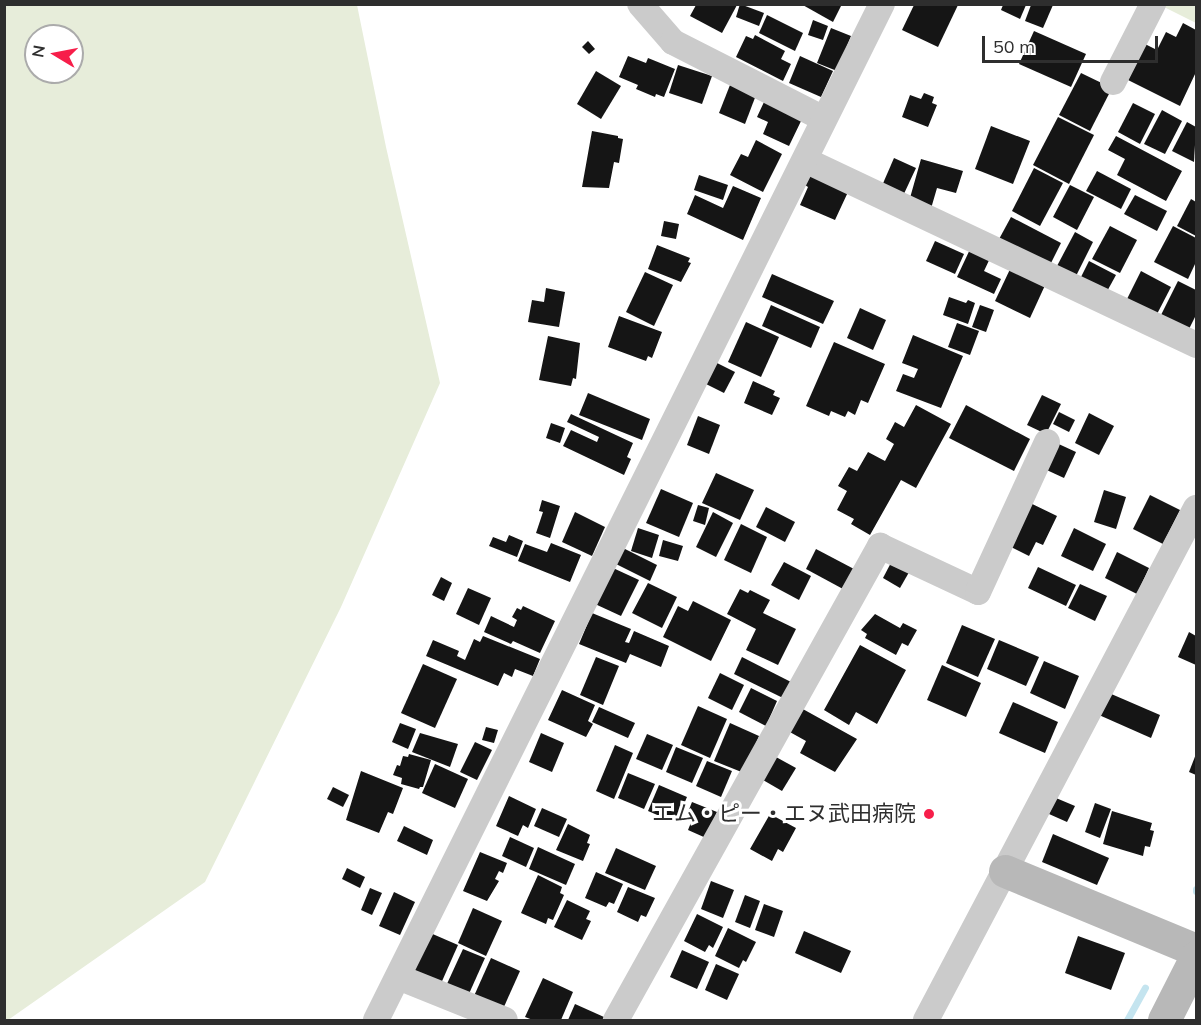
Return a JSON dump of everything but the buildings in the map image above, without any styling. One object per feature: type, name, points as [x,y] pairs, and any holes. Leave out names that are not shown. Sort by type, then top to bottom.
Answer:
[{"type":"street","points":[[640,4],[673,42],[824,119]]},
{"type":"street","points":[[376,1020],[882,4]]},
{"type":"street","points":[[1113,82],[1153,4]]},
{"type":"street","points":[[805,160],[1197,345]]},
{"type":"street","points":[[616,1020],[880,546],[978,592],[1047,442]]},
{"type":"street","points":[[926,1020],[1197,508]]},
{"type":"street","points":[[1005,871],[1197,950]]},
{"type":"street","points":[[1164,1020],[1197,957]]},
{"type":"street","points":[[398,977],[506,1020]]},
{"type":"green space","points":[[5,4],[357,5],[386,147],[440,383],[341,607],[205,882],[8,1020],[4,1020]]},
{"type":"green space","points":[[1160,5],[1196,5],[1196,23]]},
{"type":"waterway","points":[[1127,1020],[1145,988]]},
{"type":"place","name":"エム・ピー・エヌ武田病院","points":[[929,814]]}]
